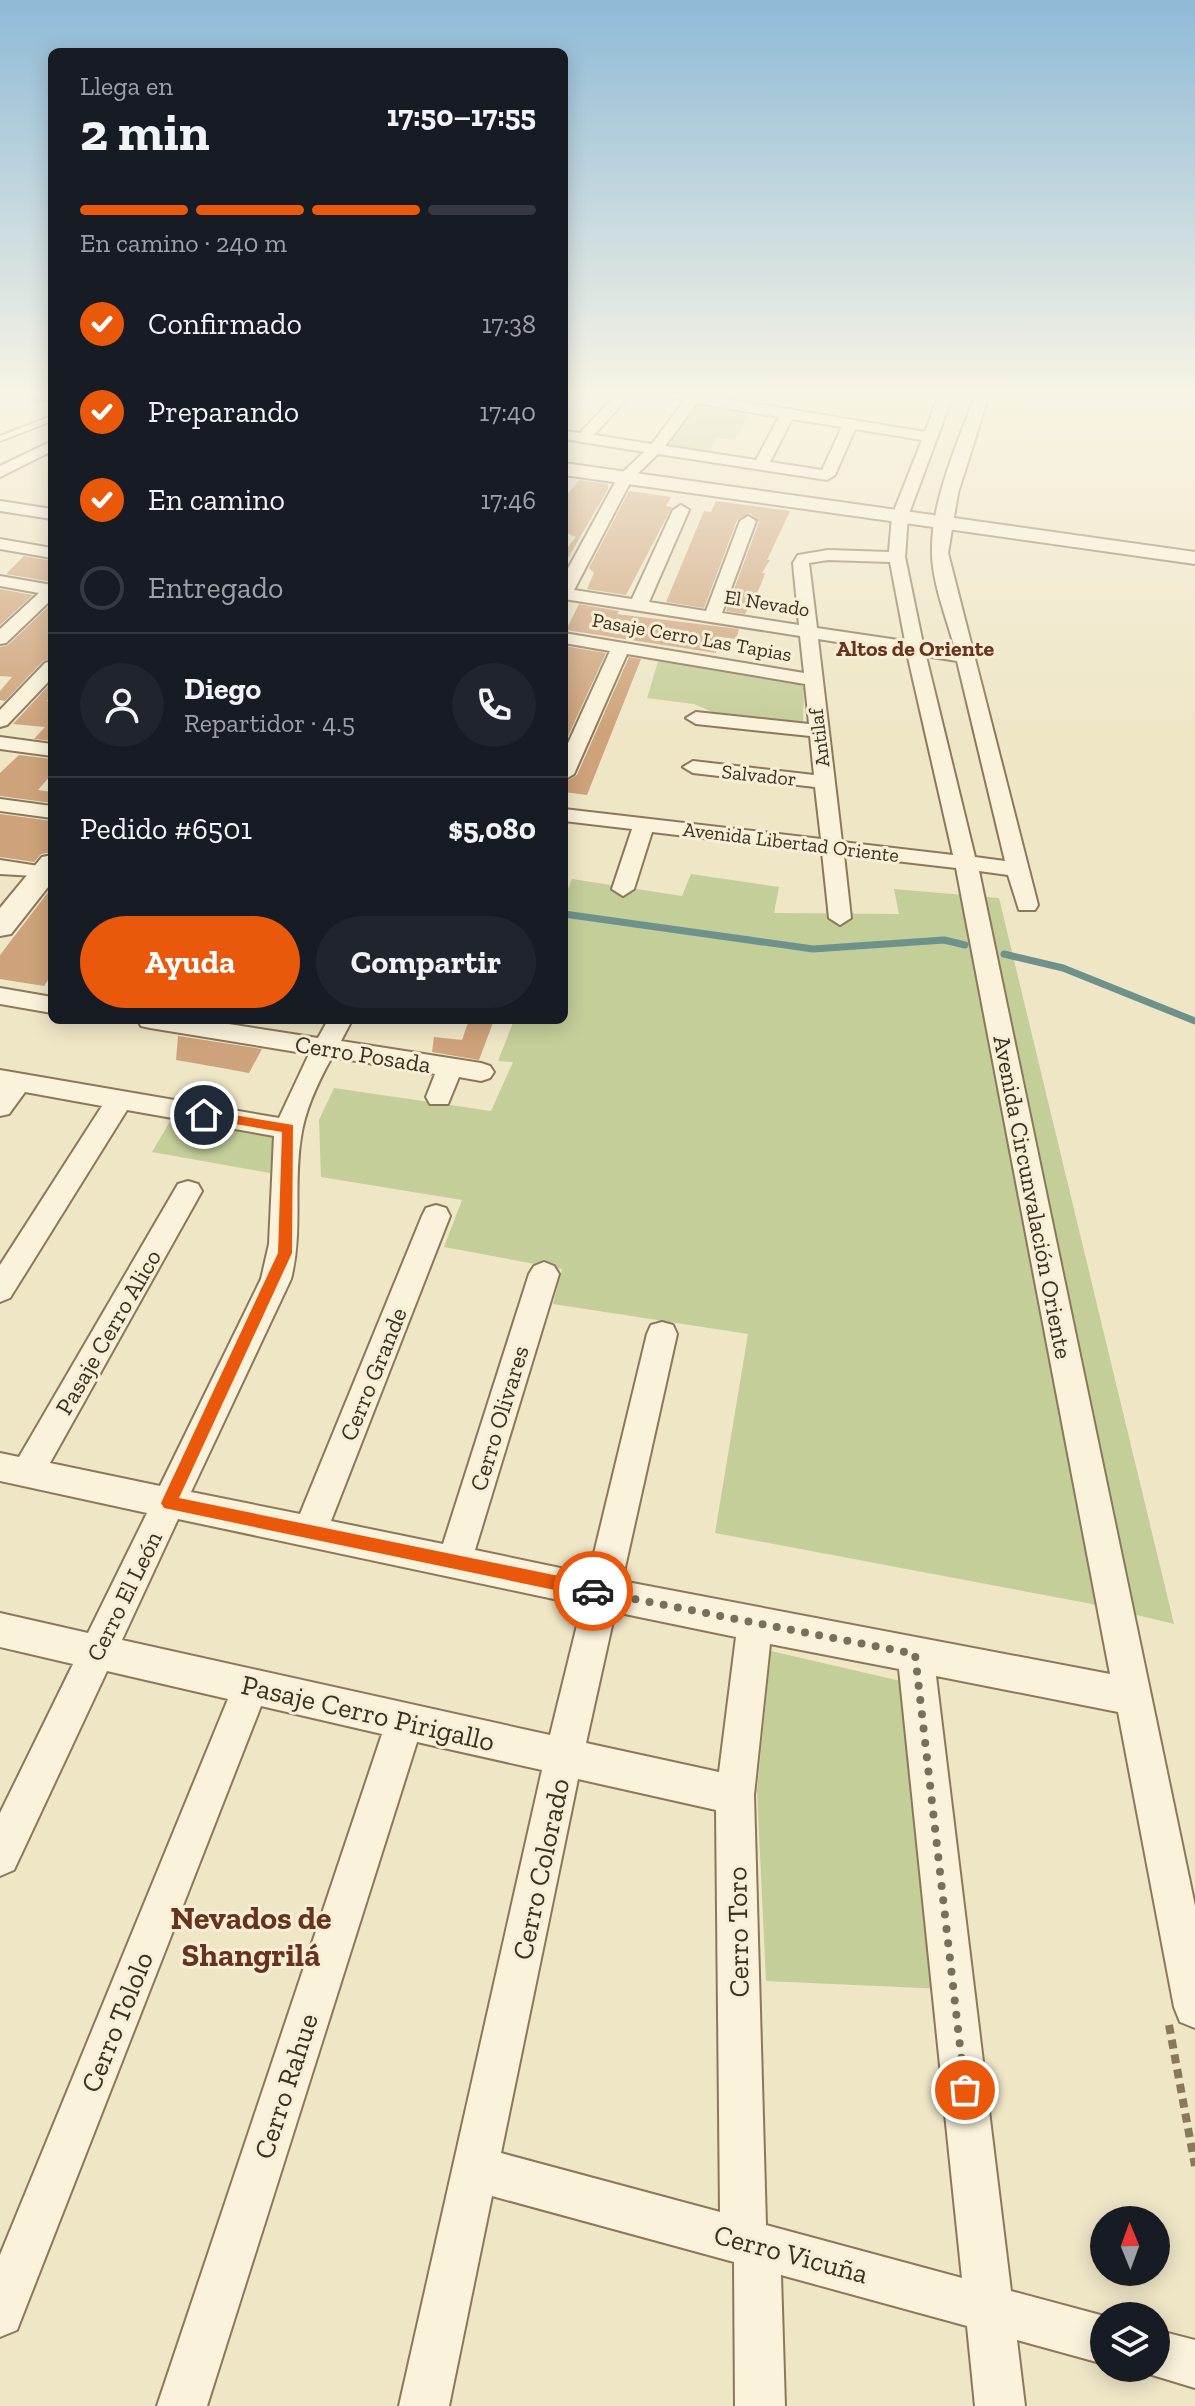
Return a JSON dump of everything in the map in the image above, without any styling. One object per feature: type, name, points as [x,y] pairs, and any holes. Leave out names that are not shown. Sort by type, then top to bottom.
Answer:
[{"type":"street","points":[[8,507],[48,513]]},
{"type":"street","points":[[568,586],[610,507]]},
{"type":"street","points":[[839,507],[1195,558]]},
{"type":"street","name":"Avenida Circunvalación Oriente","points":[[903,507],[897,557],[965,863],[1195,2007]]},
{"type":"street","points":[[947,507],[943,522],[943,574],[1027,905]]},
{"type":"street","points":[[638,606],[681,510]]},
{"type":"street","points":[[712,617],[748,521]]},
{"type":"street","points":[[0,544],[48,552]]},
{"type":"street","name":"Antilaf","points":[[840,918],[805,631],[801,563],[804,559],[828,555],[897,557]]},
{"type":"street","points":[[0,581],[48,589]]},
{"type":"street","points":[[0,639],[48,594]]},
{"type":"street","name":"El Nevado","points":[[568,594],[963,656]]},
{"type":"street","name":"Pasaje Cerro Las Tapias","points":[[568,639],[812,680]]},
{"type":"street","points":[[568,765],[621,647]]},
{"type":"street","points":[[0,721],[48,671]]},
{"type":"street","points":[[696,718],[819,731]]},
{"type":"street","points":[[0,743],[48,749]]},
{"type":"street","name":"Salvador","points":[[693,767],[824,782]]},
{"type":"street","points":[[0,805],[48,811]]},
{"type":"street","name":"Avenida Libertad Oriente","points":[[568,816],[1017,869]]},
{"type":"street","points":[[623,889],[644,825]]},
{"type":"street","points":[[0,867],[48,868]]},
{"type":"street","points":[[0,926],[48,868]]},
{"type":"street","points":[[0,996],[48,1000]]},
{"type":"street","name":"Cerro Posada","points":[[201,1024],[226,1026],[325,1049],[481,1072]]},
{"type":"street","name":"Cerro El León","points":[[0,1856],[285,1253],[289,1129],[296,1105],[338,1024]]},
{"type":"street","points":[[439,1097],[450,1067]]},
{"type":"street","points":[[0,1107],[9,1081],[289,1129]]},
{"type":"street","points":[[0,1290],[119,1101]]},
{"type":"street","name":"Pasaje Cerro Alico","points":[[14,1470],[188,1191]]},
{"type":"street","name":"Cerro Grande","points":[[310,1532],[436,1216]]},
{"type":"street","name":"Cerro Olivares","points":[[454,1562],[544,1274]]},
{"type":"street","name":"Cerro Colorado","points":[[424,2406],[564,1757],[662,1334]]},
{"type":"street","points":[[14,1470],[602,1593],[1131,1696]]},
{"type":"street","name":"Cerro Toro","points":[[755,1623],[735,1795],[750,2243],[760,2406]]},
{"type":"street","name":"Pasaje Cerro Pirigallo","points":[[0,1630],[735,1795]]},
{"type":"street","points":[[915,1654],[1000,2406]]},
{"type":"street","name":"Cerro Tololo","points":[[0,2313],[251,1686]]},
{"type":"street","name":"Cerro Rahue","points":[[182,2406],[405,1721]]},
{"type":"street","name":"Cerro Vicuña","points":[[477,2169],[1090,2336]]},
{"type":"street","points":[[1170,2358],[1195,2364]]},
{"type":"green space","points":[[659,658],[792,680],[804,687],[803,723],[719,715],[694,704],[647,698]]},
{"type":"green space","points":[[691,874],[779,887],[774,913],[899,914],[894,889],[999,898],[1174,1624],[1087,1603],[715,1533],[748,1334],[553,1304],[562,1269],[444,1247],[462,1200],[321,1177],[319,1120],[334,1088],[491,1111],[513,1062],[498,1061],[512,1024],[568,1024],[568,889],[572,879],[682,896]]},
{"type":"green space","points":[[172,1118],[275,1136],[270,1173],[152,1152]]},
{"type":"green space","points":[[771,1651],[905,1682],[944,1989],[766,1981],[757,1791]]},
{"type":"building","points":[[568,507],[597,507],[568,558],[568,547],[576,537],[568,534]]},
{"type":"building","points":[[621,507],[672,507],[626,595],[587,589],[594,573],[589,568]]},
{"type":"building","points":[[713,507],[790,511],[767,560],[770,560],[762,573],[765,573],[760,587],[745,614],[726,611],[759,522],[750,513],[737,520],[704,608],[666,602],[704,511],[711,512]]},
{"type":"building","points":[[24,556],[48,560],[48,581],[6,574]]},
{"type":"building","points":[[0,589],[33,595],[0,625]]},
{"type":"building","points":[[579,604],[619,611],[617,614],[739,629],[736,639],[720,637],[716,653],[568,630]]},
{"type":"building","points":[[48,607],[48,659],[5,701],[0,700],[0,691],[12,677],[0,676],[0,647],[8,645]]},
{"type":"building","points":[[568,647],[606,653],[568,736]]},
{"type":"building","points":[[629,657],[641,659],[587,795],[568,793],[568,781],[577,775]]},
{"type":"building","points":[[48,686],[48,741],[34,739],[45,727],[13,724]]},
{"type":"building","points":[[19,755],[48,759],[48,779],[38,790],[48,791],[48,802],[0,796],[0,773]]},
{"type":"building","points":[[0,814],[48,820],[48,853],[41,854],[34,862],[0,857]]},
{"type":"building","points":[[48,892],[48,980],[44,986],[0,979],[0,955]]},
{"type":"building","points":[[468,1024],[492,1024],[479,1060],[432,1052],[434,1037],[462,1040]]},
{"type":"building","points":[[178,1036],[262,1049],[249,1073],[176,1060]]},
{"type":"waterway","points":[[568,915],[813,949],[944,940],[965,945]]},
{"type":"waterway","points":[[1004,954],[1063,968],[1195,1021]]},
{"type":"way so far","points":[[593,1591],[915,1654],[965,2090]]},
{"type":"district","name":"Altos de Oriente","points":[[915,648]]},
{"type":"district","name":"Nevados de Shangrilá","points":[[251,1936]]},
{"type":"route","points":[[204,1115],[289,1129],[285,1253],[276,1279],[169,1503],[593,1591]]}]
